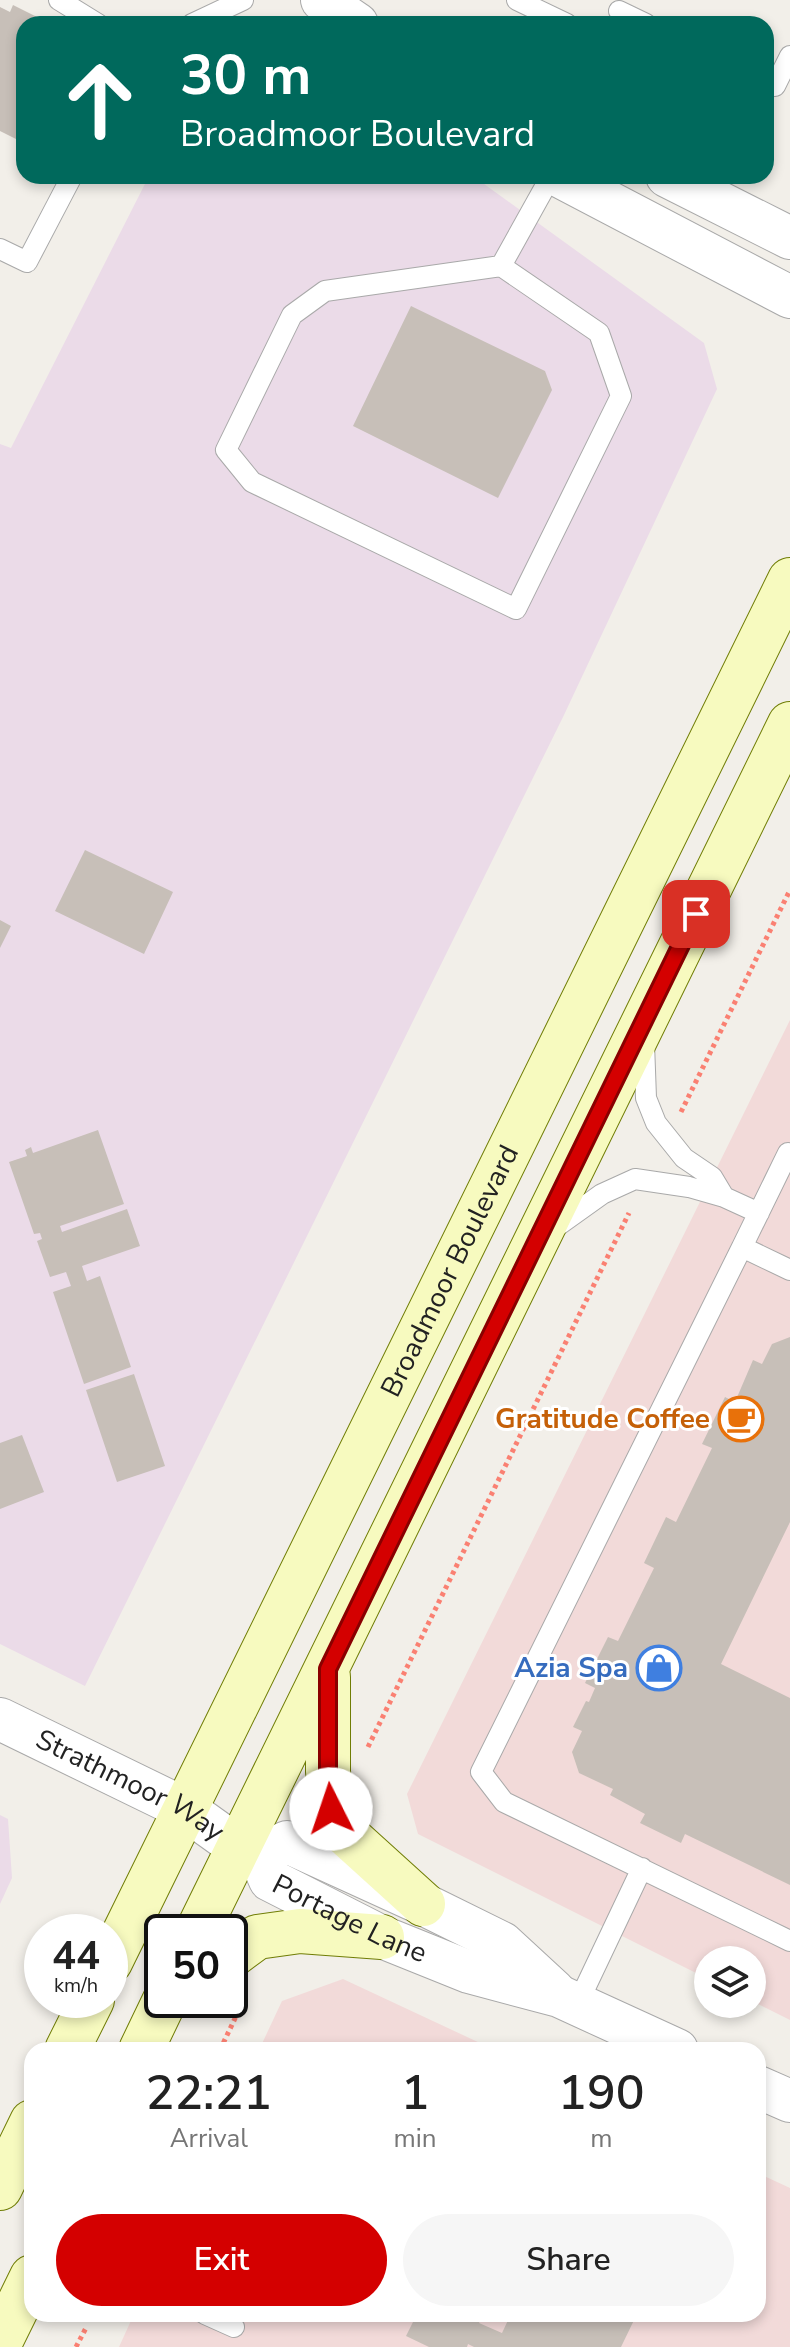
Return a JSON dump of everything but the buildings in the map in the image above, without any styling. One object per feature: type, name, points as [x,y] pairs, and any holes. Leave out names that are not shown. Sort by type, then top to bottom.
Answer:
[{"type":"main road","name":"Broadmoor Boulevard","points":[[128,1925],[790,580]]},
{"type":"main road","points":[[208,1914],[248,1851],[328,1669],[790,724]]},
{"type":"main road","points":[[328,1669],[331,1809],[348,1836],[423,1904]]},
{"type":"main road","points":[[248,1955],[257,1937],[300,1931],[382,1937]]},
{"type":"main road","points":[[71,2042],[83,2018]]},
{"type":"main road","points":[[145,2042],[157,2018]]},
{"type":"main road","points":[[0,2188],[24,2138]]},
{"type":"main road","points":[[15,2323],[24,2299]]},
{"type":"street","points":[[322,0],[345,16]]},
{"type":"street","points":[[574,184],[790,297]]},
{"type":"street","points":[[683,184],[790,238]]},
{"type":"street","name":"Strathmoor Way","points":[[0,1719],[185,1809],[248,1851]]},
{"type":"street","name":"Portage Lane","points":[[568,2000],[502,1943],[423,1904],[287,1842],[248,1851],[270,1880],[382,1937],[469,1972],[568,2000],[660,2042]]},
{"type":"street","points":[[766,2090],[790,2101]]},
{"type":"lane","points":[[59,0],[85,16]]},
{"type":"lane","points":[[209,16],[243,0]]},
{"type":"lane","points":[[517,0],[550,16]]},
{"type":"lane","points":[[774,85],[790,56]]},
{"type":"lane","points":[[0,249],[27,262],[68,184]]},
{"type":"lane","points":[[501,266],[547,184]]},
{"type":"lane","points":[[501,266],[599,333],[621,396],[516,609],[252,482],[226,450],[292,315],[325,291],[501,266]]},
{"type":"lane","points":[[643,1022],[646,1098],[656,1123],[684,1158],[712,1177],[724,1197]]},
{"type":"lane","points":[[789,1152],[481,1772],[504,1802],[790,1941]]},
{"type":"lane","points":[[540,1238],[602,1194],[635,1179],[689,1187],[724,1197],[759,1213]]},
{"type":"lane","points":[[742,1247],[790,1270]]},
{"type":"lane","points":[[568,2000],[642,1868]]},
{"type":"lane","points":[[223,2322],[234,2327]]},
{"type":"path","points":[[668,1138],[790,890]]},
{"type":"path","points":[[367,1750],[646,1180]]},
{"type":"path","points":[[222,2042],[228,2018]]},
{"type":"path","points":[[76,2347],[87,2326]]},
{"type":"shaded area","points":[[145,184],[484,184],[704,343],[717,389],[564,715],[85,1686],[0,1644],[0,444],[11,448]]},
{"type":"shaded area","points":[[790,1020],[790,2020],[766,2008],[766,1946],[694,1946],[694,1972],[418,1834],[407,1794]]},
{"type":"shaded area","points":[[0,1815],[8,1819],[12,1878],[0,1904]]},
{"type":"shaded area","points":[[343,1979],[478,2042],[263,2042],[282,2001]]},
{"type":"shaded area","points":[[766,2177],[790,2188],[790,2347],[119,2347],[130,2322],[766,2322]]},
{"type":"place","name":"Gratitude Coffee","points":[[741,1419]]},
{"type":"place","name":"Azia Spa","points":[[659,1668]]},
{"type":"route","points":[[331,1809],[328,1669],[696,914]]}]
